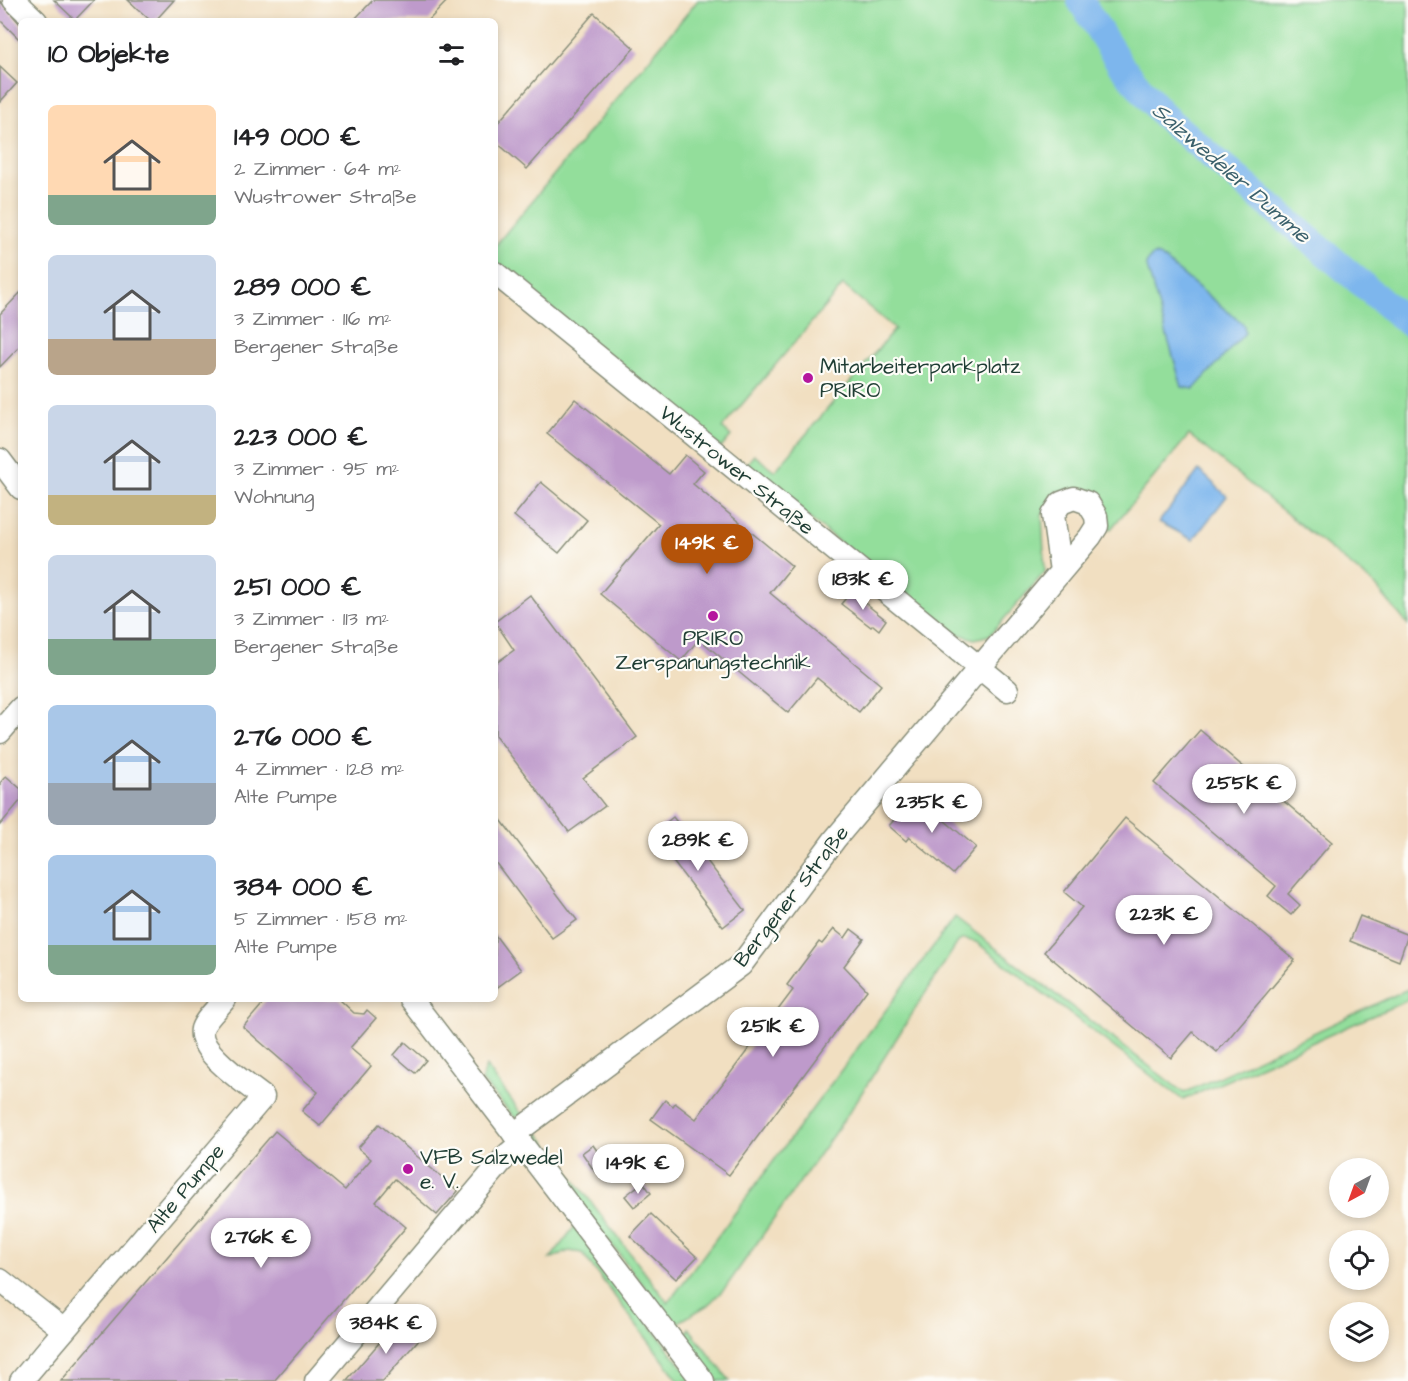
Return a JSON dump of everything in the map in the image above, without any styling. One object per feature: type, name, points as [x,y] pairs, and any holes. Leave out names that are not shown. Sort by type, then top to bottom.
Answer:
[{"type":"street","points":[[14,0],[33,18]]},
{"type":"street","name":"Wustrower Straße","points":[[498,275],[1007,690]]},
{"type":"street","points":[[0,460],[18,484]]},
{"type":"street","name":"Bergener Straße","points":[[518,1139],[741,965],[835,839],[1061,571]]},
{"type":"street","points":[[0,732],[18,711]]},
{"type":"street","name":"Alte Pumpe","points":[[21,1381],[263,1097],[209,1052],[202,1039],[202,1028],[223,1002]]},
{"type":"street","points":[[413,1002],[703,1381]]},
{"type":"street","points":[[316,1381],[507,1155],[518,1139]]},
{"type":"street","points":[[0,1280],[64,1330]]},
{"type":"green space","points":[[698,0],[1408,0],[1408,625],[1375,585],[1189,435],[1110,530],[1087,493],[1057,491],[1042,515],[1045,572],[990,635],[975,639],[955,633],[744,467],[754,455],[775,471],[895,329],[843,285],[722,428],[731,436],[721,448],[498,265],[498,242]]},
{"type":"green space","points":[[955,917],[1184,1093],[1408,989],[1408,1000],[1183,1100],[976,942],[963,939],[958,942],[852,1108],[726,1287],[708,1305],[674,1325],[534,1144],[538,1132],[668,1303]]},
{"type":"green space","points":[[486,1066],[524,1117],[514,1117],[482,1081]]},
{"type":"green space","points":[[575,1226],[693,1381],[679,1381],[582,1253],[569,1251],[550,1259]]},
{"type":"green space","points":[[689,1328],[730,1381],[711,1381],[683,1341]]},
{"type":"water","points":[[1153,255],[1160,256],[1244,325],[1245,333],[1194,389],[1182,387],[1146,264]]},
{"type":"water","points":[[1199,470],[1227,496],[1193,540],[1159,522]]},
{"type":"building","points":[[54,0],[94,0],[77,18],[73,18]]},
{"type":"building","points":[[128,0],[174,0],[158,18],[148,18]]},
{"type":"building","points":[[373,0],[448,0],[431,18],[356,18]]},
{"type":"building","points":[[0,1],[18,22],[18,38],[0,20]]},
{"type":"building","points":[[594,13],[634,48],[527,169],[498,144],[498,123]]},
{"type":"building","points":[[0,67],[17,83],[0,102]]},
{"type":"building","points":[[18,295],[18,348],[0,367],[0,314]]},
{"type":"building","name":"PRIRO Zerspanungstechnik","points":[[575,399],[669,474],[685,455],[704,471],[693,484],[792,566],[770,593],[881,685],[859,712],[817,678],[788,713],[699,639],[681,661],[600,594],[659,524],[547,434]]},
{"type":"building","points":[[541,482],[587,520],[559,553],[514,516]]},
{"type":"building","points":[[851,592],[886,620],[879,630],[873,625],[871,627],[841,604]]},
{"type":"building","points":[[530,595],[637,737],[583,778],[605,806],[569,832],[498,739],[498,662],[514,650],[498,626],[498,620]]},
{"type":"building","points":[[1200,730],[1332,842],[1288,894],[1300,905],[1291,915],[1268,896],[1276,886],[1154,783]]},
{"type":"building","points":[[6,776],[18,786],[18,804],[0,825],[0,783]]},
{"type":"building","points":[[917,792],[935,807],[932,810],[976,847],[953,874],[909,837],[906,841],[889,826]]},
{"type":"building","points":[[498,816],[577,920],[552,938],[498,866]]},
{"type":"building","points":[[673,817],[745,910],[723,927],[652,834]]},
{"type":"building","points":[[1125,818],[1295,960],[1217,1052],[1193,1032],[1171,1058],[1044,952],[1082,907],[1064,892]]},
{"type":"building","points":[[1360,916],[1408,935],[1399,961],[1350,941]]},
{"type":"building","points":[[834,929],[845,938],[851,929],[864,939],[844,966],[867,990],[729,1175],[651,1119],[665,1100],[673,1106],[675,1103],[696,1119],[793,990],[787,985],[819,942],[822,944]]},
{"type":"building","points":[[498,939],[521,970],[498,987]]},
{"type":"building","points":[[264,1002],[342,1002],[354,1013],[364,1014],[367,1010],[376,1018],[350,1048],[371,1066],[320,1126],[302,1111],[318,1092],[243,1027]]},
{"type":"building","points":[[405,1042],[426,1060],[415,1073],[394,1055]]},
{"type":"building","points":[[379,1124],[458,1191],[437,1215],[395,1179],[376,1202],[406,1227],[274,1381],[61,1381],[275,1131],[345,1190],[371,1159],[358,1148]]},
{"type":"building","points":[[593,1145],[606,1163],[595,1172],[582,1153]]},
{"type":"building","points":[[643,1182],[651,1193],[634,1207],[625,1196]]},
{"type":"building","points":[[651,1214],[697,1257],[676,1279],[630,1236]]},
{"type":"building","points":[[399,1320],[420,1338],[383,1381],[346,1381]]},
{"type":"waterway","name":"Salzwedeler Dumme","points":[[1080,0],[1120,64],[1164,116],[1408,323]]},
{"type":"place","name":"Mitarbeiterparkplatz PRIRO","points":[[808,378]]},
{"type":"place","name":"PRIRO Zerspanungstechnik","points":[[713,616]]},
{"type":"place","name":"VFB Salzwedel e. V.","points":[[408,1169]]}]
